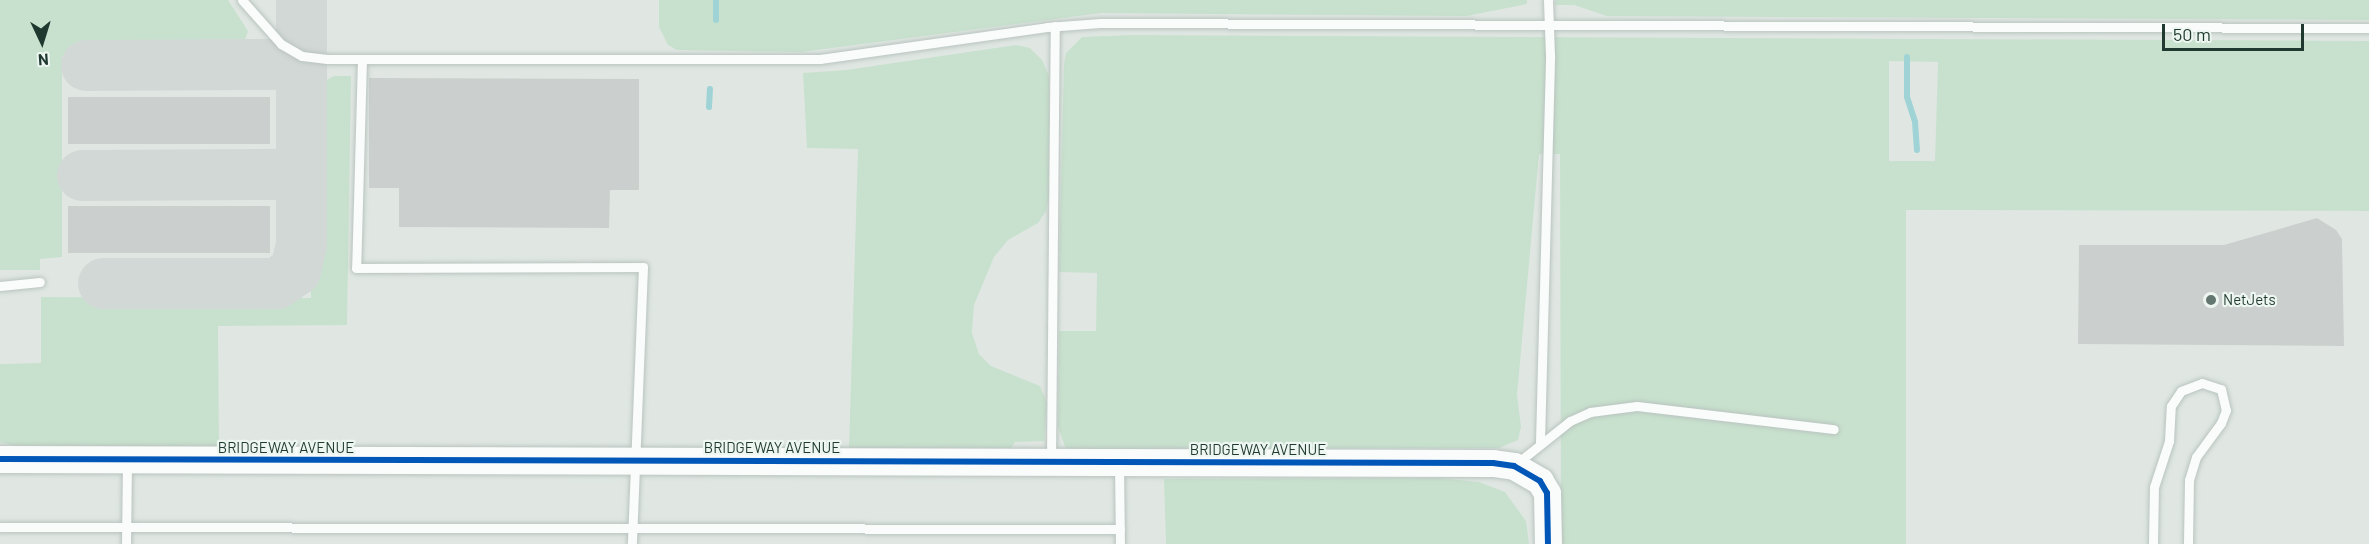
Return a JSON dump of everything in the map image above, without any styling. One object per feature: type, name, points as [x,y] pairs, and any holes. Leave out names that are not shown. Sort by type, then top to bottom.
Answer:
[{"type":"street","name":"BRIDGEWAY AVENUE","points":[[0,459],[1119,461],[1514,465]]},
{"type":"street","points":[[1514,465],[1540,481],[1547,493],[1548,544]]},
{"type":"lane","points":[[242,0],[268,32],[302,56],[362,59],[820,59],[1055,26],[1549,24],[2369,28]]},
{"type":"lane","points":[[1540,442],[1548,0]]},
{"type":"lane","points":[[1051,461],[1055,26]]},
{"type":"lane","points":[[362,59],[357,268],[643,267],[633,461],[632,544]]},
{"type":"lane","points":[[0,286],[40,282]]},
{"type":"lane","points":[[2153,544],[2154,487],[2169,441],[2170,406],[2181,391],[2202,383],[2221,389],[2226,410],[2221,423],[2196,457],[2189,480],[2188,544]]},
{"type":"lane","points":[[1514,465],[1540,442],[1570,421],[1590,412],[1637,406],[1834,429]]},
{"type":"lane","points":[[126,544],[127,459]]},
{"type":"lane","points":[[1119,461],[1120,544]]},
{"type":"lane","points":[[0,527],[632,526],[1120,529]]},
{"type":"green space","points":[[0,0],[228,0],[248,31],[242,49],[229,55],[62,56],[62,257],[40,259],[40,270],[0,270]]},
{"type":"green space","points":[[659,0],[1527,0],[1527,4],[1467,16],[1101,13],[801,52],[677,50],[668,45],[659,27]]},
{"type":"green space","points":[[1556,0],[2369,0],[2369,20],[1607,16],[1574,5],[1555,5]]},
{"type":"green space","points":[[1131,35],[2369,41],[2369,211],[1906,210],[1906,544],[1561,544],[1560,154],[1539,154],[1517,395],[1521,427],[1518,440],[1499,448],[1066,449],[1058,427],[1059,331],[1096,331],[1097,273],[1059,272],[1064,64],[1066,53],[1082,37]],"holes":[[[1889,61],[1938,62],[1935,161],[1889,161]]]},
{"type":"green space","points":[[1016,45],[1030,48],[1042,60],[1049,76],[1049,197],[1046,211],[1038,223],[1008,240],[994,257],[974,305],[972,333],[979,354],[991,366],[1040,386],[1047,403],[1044,441],[1015,442],[1011,448],[849,448],[858,149],[807,148],[803,73],[846,70]]},
{"type":"green space","points":[[334,76],[351,76],[347,325],[218,326],[219,448],[21,448],[0,442],[0,364],[41,363],[41,297],[311,298],[311,96],[321,83]]},
{"type":"green space","points":[[1439,478],[1479,482],[1505,492],[1526,521],[1529,544],[1166,544],[1164,479]]},
{"type":"building","points":[[369,78],[639,79],[639,190],[610,190],[609,228],[399,227],[399,188],[369,188]]},
{"type":"building","points":[[68,97],[270,97],[270,144],[68,144]]},
{"type":"building","points":[[68,206],[270,206],[270,253],[68,253]]},
{"type":"building","name":"NetJets","points":[[2317,218],[2336,230],[2342,239],[2344,346],[2078,344],[2079,245],[2224,245]]},
{"type":"waterway","points":[[716,0],[716,20]]},
{"type":"waterway","points":[[1907,57],[1907,97],[1915,122],[1917,150]]},
{"type":"waterway","points":[[709,107],[710,89]]},
{"type":"taxiway","points":[[103,283],[276,283],[295,270],[301,245],[301,0]]},
{"type":"taxiway","points":[[86,65],[301,64]]},
{"type":"taxiway","points":[[82,175],[301,174]]},
{"type":"cycle path","points":[[0,459],[1493,463],[1514,466],[1540,481],[1547,493],[1548,544]]},
{"type":"place","name":"NetJets","points":[[2211,300]]}]
